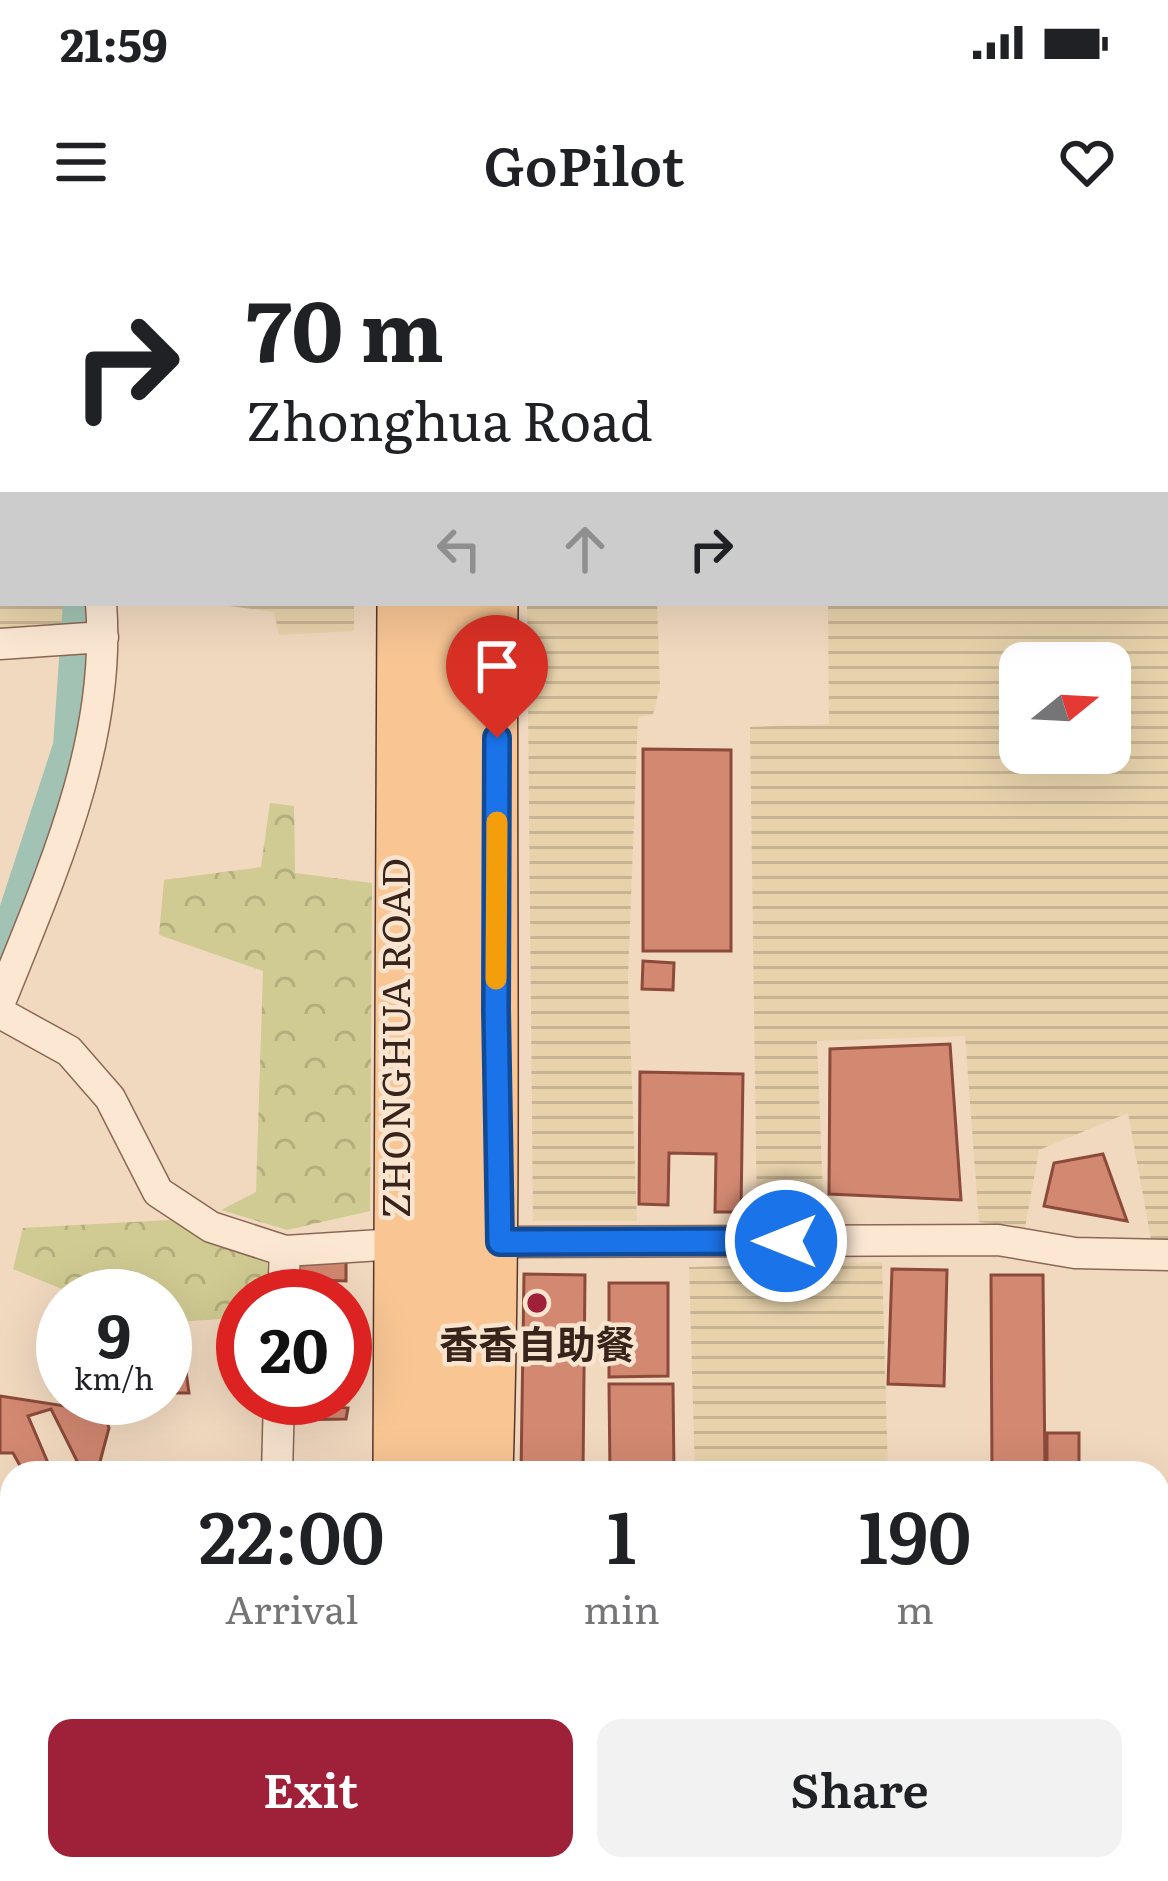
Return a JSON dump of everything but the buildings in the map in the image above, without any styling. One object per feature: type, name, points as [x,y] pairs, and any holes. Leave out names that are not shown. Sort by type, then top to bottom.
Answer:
[{"type":"main road","name":"ZHONGHUA ROAD","points":[[397,606],[463,1461]]},
{"type":"main road","name":"ZHONGHUA ROAD","points":[[429,606],[447,1243],[491,1461]]},
{"type":"main road","name":"ZHONGHUA ROAD","points":[[427,1461],[447,1243],[467,606]]},
{"type":"main road","name":"ZHONGHUA ROAD","points":[[396,1461],[496,1009],[499,606]]},
{"type":"street","points":[[0,1002],[87,767],[98,709],[101,606]]},
{"type":"street","points":[[0,644],[103,637]]},
{"type":"street","points":[[0,1013],[69,1051],[110,1098],[158,1192],[211,1227],[285,1251],[447,1243],[998,1240],[1075,1253],[1168,1255]]},
{"type":"street","points":[[284,1269],[285,1251]]},
{"type":"street","points":[[277,1461],[278,1425]]},
{"type":"shaded area","points":[[0,606],[68,606],[69,626],[0,629]]},
{"type":"shaded area","points":[[229,606],[354,606],[354,631],[279,635],[274,612]]},
{"type":"shaded area","points":[[527,606],[657,606],[660,686],[653,715],[638,717],[628,977],[637,1221],[533,1221]]},
{"type":"shaded area","points":[[828,606],[1168,606],[1168,1241],[1151,1239],[1128,1113],[1039,1150],[1025,1228],[979,1222],[965,1036],[817,1041],[824,1222],[757,1222],[750,727],[829,724]]},
{"type":"shaded area","points":[[882,1262],[888,1461],[695,1461],[689,1267]]},
{"type":"green space","points":[[270,803],[294,806],[295,873],[372,883],[370,1211],[287,1230],[221,1210],[256,1192],[263,971],[159,935],[164,880],[261,867]]},
{"type":"green space","points":[[169,1220],[267,1263],[267,1269],[216,1269],[216,1319],[192,1321],[192,1269],[36,1269],[36,1278],[13,1269],[23,1228]]},
{"type":"waterway","points":[[0,954],[68,746],[78,606]]},
{"type":"slow traffic","points":[[496,979],[497,822]]},
{"type":"place","name":"香香自助餐","points":[[537,1303]]},
{"type":"route","points":[[497,738],[500,1242],[786,1241]]}]
